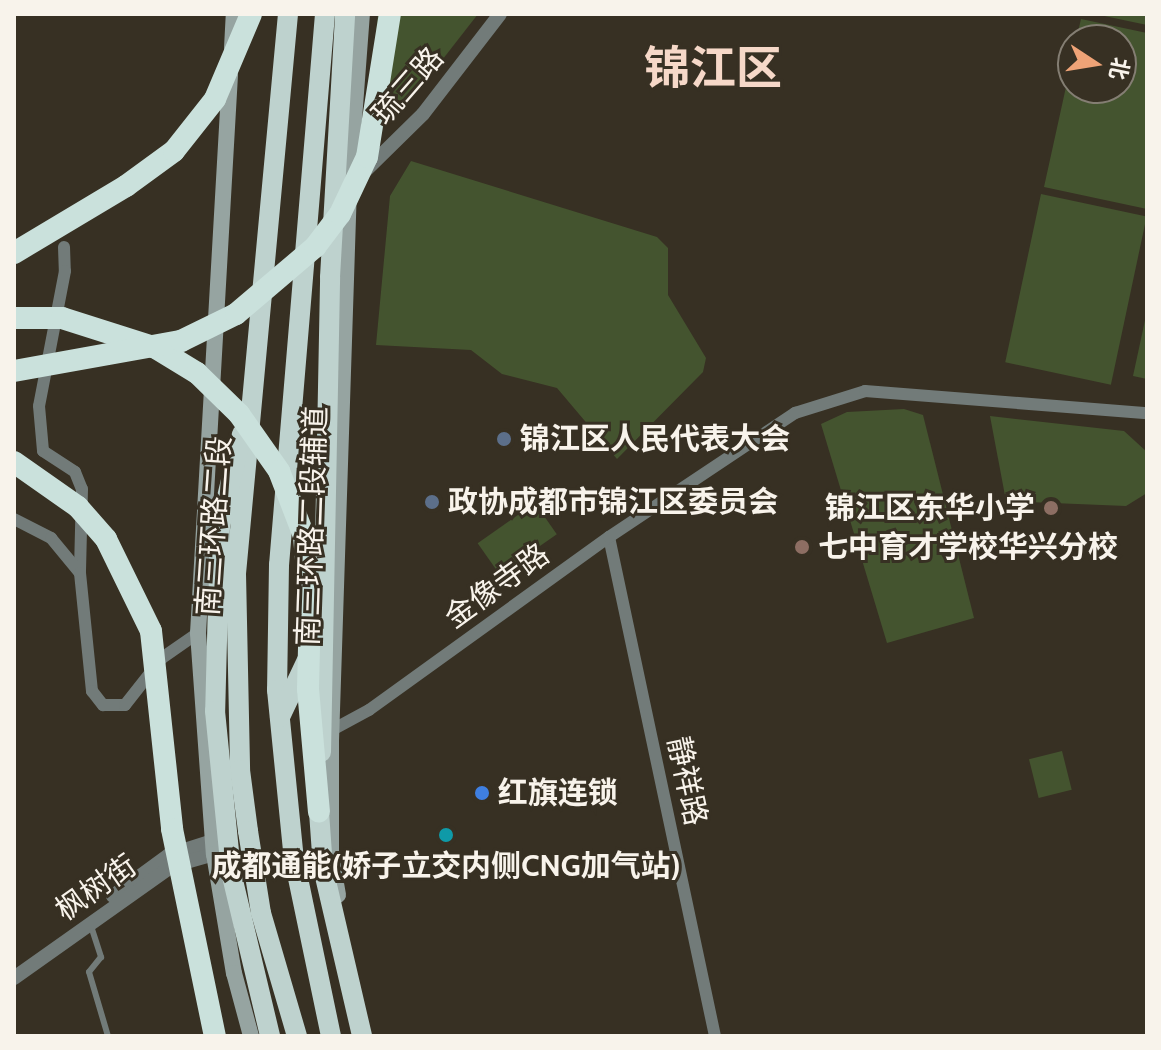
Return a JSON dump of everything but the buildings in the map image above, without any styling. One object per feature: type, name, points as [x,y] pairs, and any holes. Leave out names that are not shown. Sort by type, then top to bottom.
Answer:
[{"type":"highway","points":[[14,253],[126,186],[174,151],[215,99],[251,14]]},
{"type":"highway","name":"南三环路二段","points":[[288,14],[236,574],[240,770],[261,913],[297,1036]]},
{"type":"highway","points":[[325,14],[280,550],[279,721],[294,859],[331,1036]]},
{"type":"highway","points":[[319,812],[330,277],[345,14]]},
{"type":"highway","points":[[14,371],[181,341],[236,314],[297,264],[340,214],[367,157],[390,14]]},
{"type":"highway","points":[[14,318],[62,318],[156,348],[197,373],[239,414],[279,471],[304,536],[310,607],[308,689],[323,868],[362,1036]]},
{"type":"highway","points":[[254,396],[229,476],[206,636],[231,872],[270,1036]]},
{"type":"highway","points":[[14,462],[78,507],[106,539],[151,631],[172,829],[215,1036]]},
{"type":"highway","points":[[279,721],[321,631]]},
{"type":"main road","points":[[234,14],[206,636],[214,847],[234,973],[251,1036]]},
{"type":"main road","name":"南三环路二段辅道","points":[[362,14],[349,186],[331,855],[372,1036]]},
{"type":"street","name":"琉三路","points":[[349,186],[423,114],[500,14]]},
{"type":"street","points":[[64,247],[65,271],[39,406],[43,451],[75,472],[82,489],[80,573],[92,691],[103,705],[125,705],[162,658],[206,636]]},
{"type":"street","name":"金像寺路","points":[[332,730],[369,710],[609,537],[795,413],[865,391],[1147,413]]},
{"type":"street","points":[[331,855],[317,721],[321,631],[344,443]]},
{"type":"street","points":[[14,519],[51,538],[80,573]]},
{"type":"street","name":"静祥路","points":[[609,537],[715,1036]]},
{"type":"street","name":"枫树街","points":[[14,978],[172,866],[214,847]]},
{"type":"street","name":"枫树街","points":[[14,967],[169,855],[214,847]]},
{"type":"lane","points":[[90,923],[101,957],[89,972],[108,1036]]},
{"type":"green space","points":[[378,14],[478,14],[425,82],[366,131]]},
{"type":"green space","points":[[1095,14],[1147,14],[1147,25]]},
{"type":"green space","points":[[1081,19],[1105,24],[1080,24]]},
{"type":"green space","points":[[1137,31],[1147,33],[1147,209],[1044,187],[1062,104],[1137,104]]},
{"type":"green space","points":[[411,161],[657,237],[668,248],[668,295],[706,358],[703,372],[617,459],[557,388],[502,374],[471,350],[376,345],[390,196]]},
{"type":"green space","points":[[1041,194],[1147,216],[1111,385],[1005,362]]},
{"type":"green space","points":[[1147,311],[1147,379],[1133,376]]},
{"type":"green space","points":[[904,409],[923,415],[974,618],[887,643],[821,424],[847,412]]},
{"type":"green space","points":[[990,416],[1124,431],[1147,452],[1147,493],[1126,506],[1006,501]]},
{"type":"green space","points":[[535,503],[557,534],[499,574],[478,543]]},
{"type":"green space","points":[[1062,751],[1072,790],[1039,798],[1029,759]]},
{"type":"place","name":"锦江区人民代表大会","points":[[504,439]]},
{"type":"place","name":"政协成都市锦江区委员会","points":[[432,502]]},
{"type":"place","name":"锦江区东华小学","points":[[1051,508]]},
{"type":"place","name":"七中育才学校华兴分校","points":[[802,547]]},
{"type":"place","name":"红旗连锁","points":[[482,793]]},
{"type":"place","name":"成都通能(娇子立交内侧CNG加气站)","points":[[446,835]]},
{"type":"district","name":"锦江区","points":[[713,68]]}]
